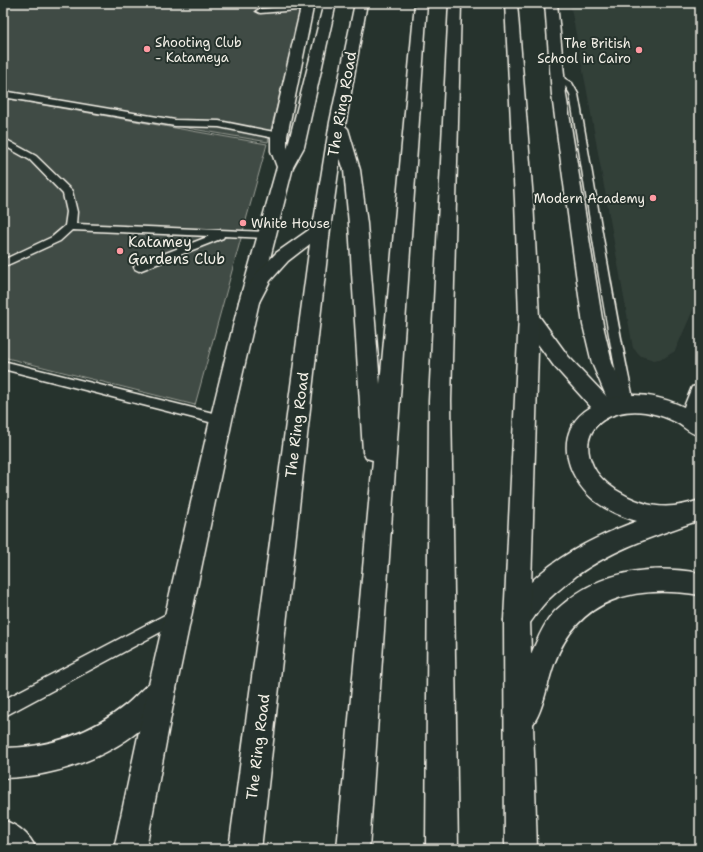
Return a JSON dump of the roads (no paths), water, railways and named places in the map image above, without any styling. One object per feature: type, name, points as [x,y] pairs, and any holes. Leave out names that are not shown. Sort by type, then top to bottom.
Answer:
[{"type":"main road","name":"The Ring Road","points":[[245,849],[322,229],[338,122],[361,3]]},
{"type":"main road","points":[[353,849],[421,3]]},
{"type":"main road","points":[[442,849],[443,802],[440,401],[455,3]]},
{"type":"main road","points":[[511,3],[530,317],[518,620],[521,849]]},
{"type":"main road","points":[[551,3],[557,77],[566,144],[597,344],[618,405]]},
{"type":"main road","points":[[130,849],[162,689],[221,420],[249,302],[285,167],[296,147],[330,6],[307,5],[279,136],[279,152],[285,167]]},
{"type":"main road","points":[[338,122],[352,170],[358,224],[379,522]]},
{"type":"main road","points":[[249,302],[264,278],[282,257],[298,244],[322,229]]},
{"type":"main road","points":[[530,317],[561,361],[618,405]]},
{"type":"main road","points":[[693,513],[662,517],[636,512],[613,501],[594,486],[582,468],[577,449],[580,432],[590,418],[618,405],[651,404],[673,410],[695,424],[700,393]]},
{"type":"main road","points":[[518,620],[537,594],[563,572],[590,554],[620,538],[693,513]]},
{"type":"main road","points":[[519,728],[545,654],[559,626],[582,603],[610,588],[642,580],[677,579],[700,584]]},
{"type":"main road","points":[[3,763],[20,764],[61,756],[99,740],[133,717],[162,689]]},
{"type":"main road","points":[[3,835],[20,849]]},
{"type":"lane","points":[[260,12],[307,5]]},
{"type":"lane","points":[[557,77],[569,85],[574,94],[592,195],[612,327],[618,405]]},
{"type":"lane","points":[[3,94],[175,123],[219,124],[279,136]]},
{"type":"lane","points":[[3,141],[33,158],[68,193],[72,212],[70,227],[56,239],[3,264]]},
{"type":"lane","points":[[566,144],[583,145]]},
{"type":"lane","points":[[573,194],[592,195]]},
{"type":"lane","points":[[70,227],[267,235]]},
{"type":"lane","points":[[139,267],[224,234]]},
{"type":"lane","points":[[3,366],[221,420]]},
{"type":"lane","points":[[3,709],[178,615]]},
{"type":"place","name":"Shooting Club - Katameya","points":[[147,49]]},
{"type":"place","name":"The British School in Cairo","points":[[639,50]]},
{"type":"place","name":"Modern Academy","points":[[653,198]]},
{"type":"place","name":"White House","points":[[243,223]]},
{"type":"place","name":"Katamey Gardens Club","points":[[120,251]]}]
